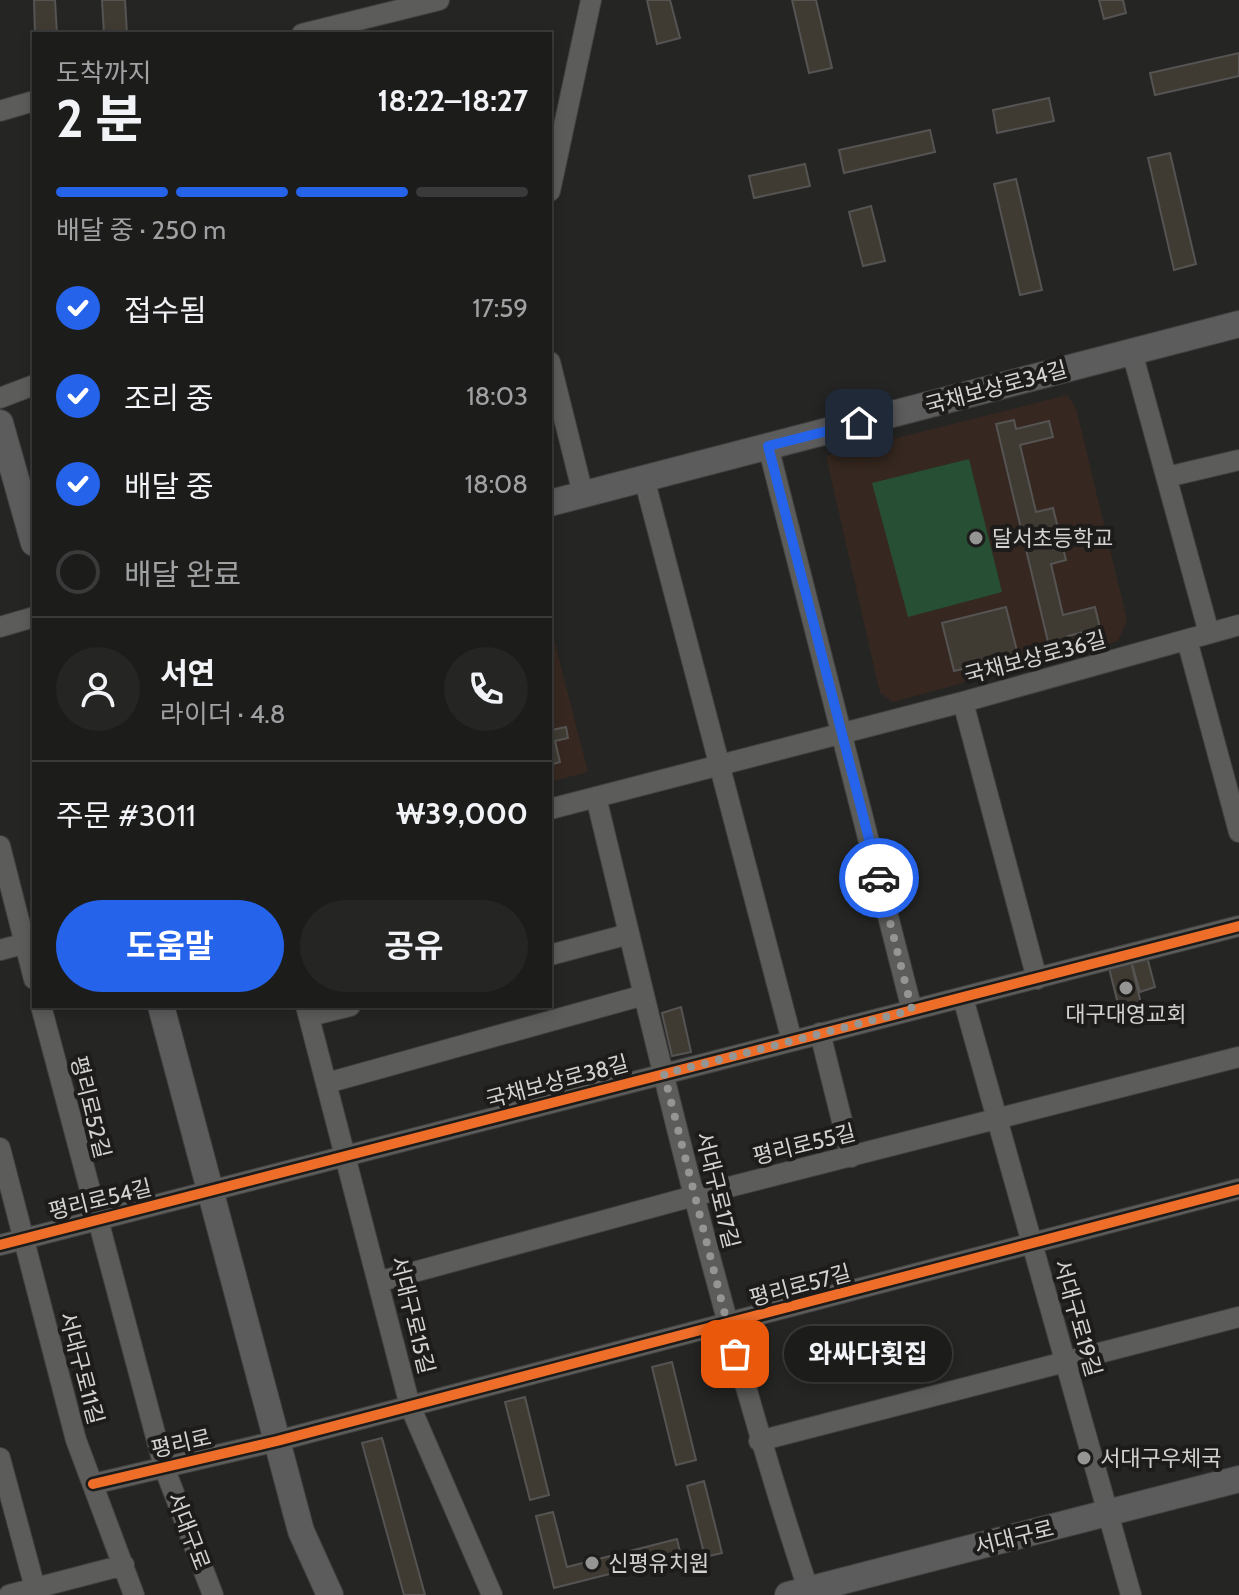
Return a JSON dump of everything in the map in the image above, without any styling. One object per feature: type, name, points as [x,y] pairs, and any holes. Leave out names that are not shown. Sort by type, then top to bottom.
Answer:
[{"type":"main road","name":"국채보상로34길","points":[[552,502],[1239,324]]},
{"type":"main road","points":[[0,423],[32,536]]},
{"type":"main road","points":[[162,1008],[301,1531],[330,1595]]},
{"type":"main road","name":"서대구로","points":[[802,1593],[1239,1479]]},
{"type":"street","points":[[310,32],[439,0]]},
{"type":"street","points":[[552,182],[591,0]]},
{"type":"street","points":[[0,111],[32,102]]},
{"type":"street","points":[[1132,352],[1209,633]]},
{"type":"street","points":[[552,370],[583,494]]},
{"type":"street","points":[[0,398],[32,386]]},
{"type":"street","points":[[768,446],[912,1010]]},
{"type":"street","points":[[1167,477],[1239,460]]},
{"type":"street","points":[[644,478],[792,1041]]},
{"type":"street","points":[[0,627],[32,618]]},
{"type":"street","name":"국채보상로36길","points":[[552,808],[963,702],[1239,625]]},
{"type":"street","points":[[1187,640],[1239,832]]},
{"type":"street","points":[[963,702],[1037,979]]},
{"type":"street","name":"서대구로17길","points":[[596,797],[694,1196],[802,1593]]},
{"type":"street","points":[[0,846],[29,942],[32,964]]},
{"type":"street","name":"국채보상로38길","points":[[211,1193],[1239,926]]},
{"type":"street","points":[[552,954],[629,934]]},
{"type":"street","points":[[0,950],[29,942]]},
{"type":"street","points":[[327,1083],[644,995]]},
{"type":"street","name":"서대구로19길","points":[[963,998],[1131,1595]]},
{"type":"street","name":"평리로52길","points":[[42,1008],[96,1219]]},
{"type":"street","name":"서대구로15길","points":[[333,1008],[308,1011],[381,1281],[410,1406],[492,1595]]},
{"type":"street","points":[[820,1033],[851,1157]]},
{"type":"street","name":"평리로55길","points":[[381,1281],[694,1196],[1239,1057]]},
{"type":"street","name":"서대구로11길","points":[[0,1148],[76,1440],[134,1595]]},
{"type":"street","name":"평리로57길","points":[[277,1441],[1239,1189]]},
{"type":"street","name":"평리로54길","points":[[0,1245],[211,1193]]},
{"type":"street","name":"평리로54길","points":[[96,1219],[164,1467]]},
{"type":"street","points":[[759,1441],[1239,1317]]},
{"type":"street","name":"평리로","points":[[93,1484],[277,1441]]},
{"type":"street","points":[[0,1458],[35,1588]]},
{"type":"street","name":"서대구로","points":[[164,1467],[213,1595]]},
{"type":"street","points":[[9,1595],[124,1565]]},
{"type":"shaded area","name":"달서초등학교","points":[[1067,395],[1076,408],[1127,620],[1118,641],[893,702],[880,693],[826,456]]},
{"type":"shaded area","points":[[552,632],[588,772],[552,781]]},
{"type":"green space","points":[[969,459],[1002,592],[908,617],[872,483]]},
{"type":"building","points":[[34,0],[55,0],[57,32],[35,32]]},
{"type":"building","points":[[102,0],[125,0],[127,32],[104,32]]},
{"type":"building","points":[[647,0],[670,0],[680,38],[657,44]]},
{"type":"building","points":[[792,0],[816,0],[832,68],[809,73]]},
{"type":"building","points":[[1099,0],[1123,0],[1126,13],[1104,19]]},
{"type":"building","points":[[1239,53],[1239,76],[1155,95],[1150,73]]},
{"type":"building","points":[[1049,98],[1054,121],[997,133],[993,110]]},
{"type":"building","points":[[930,130],[935,152],[844,173],[839,150]]},
{"type":"building","points":[[1170,153],[1196,264],[1174,270],[1148,158]]},
{"type":"building","points":[[805,164],[810,186],[754,198],[749,176]]},
{"type":"building","points":[[1016,179],[1042,290],[1020,295],[994,184]]},
{"type":"building","points":[[871,206],[885,261],[863,266],[849,212]]},
{"type":"building","points":[[1014,420],[1016,429],[1049,421],[1053,437],[1020,445],[1036,512],[1053,508],[1066,560],[1051,564],[1063,615],[1095,607],[1100,628],[1068,636],[1070,645],[1050,650],[996,424]]},
{"type":"building","points":[[1006,607],[1018,655],[954,671],[942,623]]},
{"type":"building","points":[[566,727],[568,738],[555,741],[560,762],[552,764],[552,730]]},
{"type":"building","points":[[1146,953],[1155,987],[1140,992],[1130,957]]},
{"type":"building","name":"대구대영교회","points":[[1130,957],[1143,1012],[1122,1020],[1108,964]]},
{"type":"building","points":[[681,1007],[691,1052],[672,1056],[662,1013]]},
{"type":"building","points":[[672,1362],[696,1460],[676,1465],[652,1367]]},
{"type":"building","points":[[525,1397],[549,1495],[530,1500],[505,1402]]},
{"type":"building","points":[[382,1438],[425,1595],[404,1595],[362,1443]]},
{"type":"building","points":[[704,1481],[722,1553],[705,1557],[687,1486]]},
{"type":"building","points":[[553,1512],[567,1567],[677,1539],[681,1556],[554,1588],[536,1516]]},
{"type":"cycle path","points":[[0,1245],[1239,926]]},
{"type":"cycle path","points":[[93,1484],[277,1441],[1239,1189]]},
{"type":"way so far","points":[[735,1354],[664,1074],[912,1010],[879,878]]},
{"type":"place","name":"달서초등학교","points":[[976,538]]},
{"type":"place","name":"대구대영교회","points":[[1126,988]]},
{"type":"place","name":"와싸다횟집","points":[[735,1354]]},
{"type":"place","name":"서대구우체국","points":[[1084,1458]]},
{"type":"place","name":"신평유치원","points":[[592,1563]]},
{"type":"route","points":[[859,423],[768,446],[879,878]]}]
